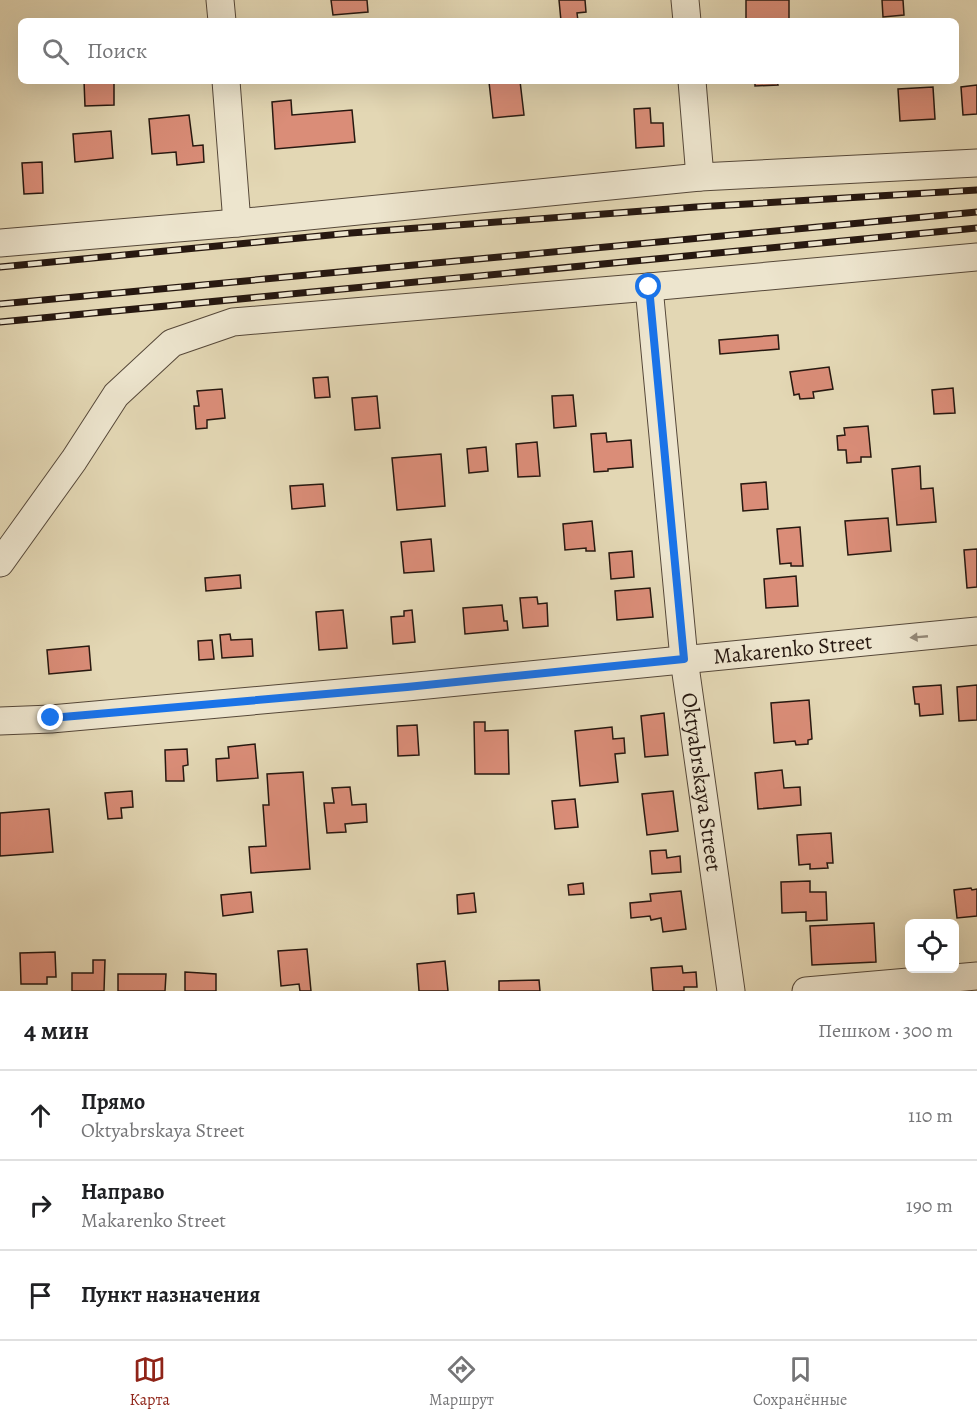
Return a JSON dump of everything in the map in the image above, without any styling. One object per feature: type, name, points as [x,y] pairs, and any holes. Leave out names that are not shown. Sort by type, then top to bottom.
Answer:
[{"type":"street","points":[[220,0],[222,18]]},
{"type":"street","points":[[685,0],[687,18]]},
{"type":"street","points":[[226,84],[237,223]]},
{"type":"street","points":[[692,84],[700,177]]},
{"type":"street","points":[[0,243],[237,223],[700,177],[977,164]]},
{"type":"street","points":[[0,563],[74,460],[116,394],[172,343],[232,322],[977,257]]},
{"type":"street","name":"Oktyabrskaya Street","points":[[649,287],[684,659],[731,991]]},
{"type":"street","name":"Makarenko Street","points":[[0,721],[372,690],[977,631]]},
{"type":"street","points":[[806,991],[977,976]]},
{"type":"building","points":[[331,0],[367,0],[368,12],[333,15]]},
{"type":"building","points":[[559,0],[585,0],[586,12],[577,13],[578,18],[561,18]]},
{"type":"building","points":[[746,0],[789,0],[789,18],[746,18]]},
{"type":"building","points":[[882,0],[903,0],[904,15],[883,17]]},
{"type":"building","points":[[84,84],[114,84],[114,105],[85,106]]},
{"type":"building","points":[[489,84],[520,84],[524,115],[493,118]]},
{"type":"building","points":[[755,84],[778,85],[755,86]]},
{"type":"building","points":[[977,85],[977,114],[963,115],[961,87]]},
{"type":"building","points":[[933,87],[935,119],[900,121],[898,89]]},
{"type":"building","points":[[291,100],[292,115],[352,110],[355,142],[275,149],[272,102]]},
{"type":"building","points":[[650,108],[651,123],[663,123],[664,146],[636,148],[634,109]]},
{"type":"building","points":[[189,115],[193,146],[203,145],[204,162],[177,165],[176,152],[152,154],[149,119]]},
{"type":"building","points":[[111,131],[113,158],[75,162],[73,134]]},
{"type":"building","points":[[42,162],[43,193],[24,194],[22,163]]},
{"type":"building","points":[[778,335],[779,349],[720,354],[719,340]]},
{"type":"building","points":[[829,367],[833,389],[813,392],[814,398],[800,399],[799,394],[794,395],[790,372]]},
{"type":"building","points":[[328,377],[330,397],[315,398],[313,378]]},
{"type":"building","points":[[953,388],[955,413],[934,414],[932,390]]},
{"type":"building","points":[[222,389],[225,418],[207,420],[207,428],[196,429],[194,406],[199,406],[197,391]]},
{"type":"building","points":[[573,395],[576,426],[554,428],[552,396]]},
{"type":"building","points":[[377,396],[380,428],[355,430],[352,398]]},
{"type":"building","points":[[868,426],[871,457],[861,457],[861,462],[847,463],[846,450],[838,450],[837,436],[845,435],[844,428]]},
{"type":"building","points":[[606,433],[607,442],[631,440],[633,467],[594,472],[591,434]]},
{"type":"building","points":[[537,442],[540,476],[518,477],[516,444]]},
{"type":"building","points":[[486,447],[488,471],[469,473],[467,449]]},
{"type":"building","points":[[441,454],[445,506],[397,510],[392,458]]},
{"type":"building","points":[[920,466],[921,489],[933,488],[936,522],[897,525],[892,469]]},
{"type":"building","points":[[766,482],[768,509],[743,511],[741,484]]},
{"type":"building","points":[[323,484],[325,506],[292,509],[290,486]]},
{"type":"building","points":[[888,518],[891,551],[848,555],[845,521]]},
{"type":"building","points":[[592,521],[595,551],[586,551],[586,548],[565,550],[563,524]]},
{"type":"building","points":[[800,527],[803,566],[791,566],[791,563],[780,564],[777,529]]},
{"type":"building","points":[[431,539],[434,571],[404,573],[401,542]]},
{"type":"building","points":[[977,549],[977,587],[967,588],[964,550]]},
{"type":"building","points":[[632,551],[634,577],[611,579],[609,553]]},
{"type":"building","points":[[240,575],[241,588],[206,591],[205,578]]},
{"type":"building","points":[[796,576],[798,606],[766,608],[764,579]]},
{"type":"building","points":[[650,588],[653,617],[617,620],[615,591]]},
{"type":"building","points":[[537,597],[538,604],[547,603],[548,626],[523,628],[520,598]]},
{"type":"building","points":[[502,605],[508,630],[465,634],[463,608]]},
{"type":"building","points":[[343,610],[347,648],[319,650],[316,612]]},
{"type":"building","points":[[412,610],[415,642],[393,644],[391,617],[404,616],[404,611]]},
{"type":"building","points":[[230,634],[231,640],[252,639],[253,656],[222,658],[220,635]]},
{"type":"building","points":[[212,640],[214,659],[199,660],[198,641]]},
{"type":"building","points":[[89,646],[91,670],[49,674],[47,650]]},
{"type":"building","points":[[941,685],[943,714],[920,716],[919,704],[915,704],[913,687]]},
{"type":"building","points":[[977,685],[977,720],[959,721],[957,687]]},
{"type":"building","points":[[809,700],[812,739],[808,740],[808,744],[796,745],[795,741],[774,743],[771,703]]},
{"type":"building","points":[[664,713],[668,755],[645,757],[641,716]]},
{"type":"building","points":[[474,722],[485,722],[485,731],[508,730],[509,774],[475,774]]},
{"type":"building","points":[[417,725],[419,755],[398,756],[397,726]]},
{"type":"building","points":[[612,727],[613,739],[624,738],[625,753],[615,754],[618,782],[580,786],[575,731]]},
{"type":"building","points":[[255,744],[258,778],[217,781],[216,759],[229,758],[228,747]]},
{"type":"building","points":[[187,749],[188,765],[183,766],[184,781],[166,781],[165,750]]},
{"type":"building","points":[[782,770],[784,788],[800,787],[801,805],[758,809],[755,773]]},
{"type":"building","points":[[303,772],[310,869],[251,873],[249,847],[266,846],[263,805],[269,805],[267,774]]},
{"type":"building","points":[[350,787],[352,805],[366,804],[367,822],[345,824],[346,832],[327,833],[324,803],[334,803],[332,788]]},
{"type":"building","points":[[132,791],[133,807],[121,808],[122,818],[108,819],[105,793]]},
{"type":"building","points":[[673,791],[678,831],[647,835],[642,794]]},
{"type":"building","points":[[575,799],[578,827],[555,829],[552,801]]},
{"type":"building","points":[[49,809],[53,852],[0,856],[0,813]]},
{"type":"building","points":[[831,833],[833,863],[827,863],[828,868],[810,869],[810,864],[799,865],[797,835]]},
{"type":"building","points":[[666,850],[667,858],[680,856],[681,872],[652,874],[650,851]]},
{"type":"building","points":[[810,881],[810,892],[826,892],[827,920],[806,921],[806,912],[782,913],[781,882]]},
{"type":"building","points":[[583,883],[584,894],[569,895],[568,885]]},
{"type":"building","points":[[971,888],[972,890],[977,889],[977,916],[957,918],[954,890]]},
{"type":"building","points":[[681,891],[686,929],[663,932],[661,918],[651,920],[650,916],[631,918],[630,903],[651,901],[650,894]]},
{"type":"building","points":[[251,892],[253,912],[223,916],[221,895]]},
{"type":"building","points":[[474,893],[476,912],[458,914],[457,895]]},
{"type":"building","points":[[874,923],[876,962],[812,965],[810,926]]},
{"type":"building","points":[[307,949],[311,991],[300,991],[299,984],[281,986],[278,951]]},
{"type":"building","points":[[55,952],[56,977],[47,977],[47,984],[21,984],[20,953]]},
{"type":"building","points":[[93,960],[105,960],[104,991],[72,991],[72,973],[93,973]]},
{"type":"building","points":[[445,961],[448,991],[419,991],[417,964]]},
{"type":"building","points":[[682,966],[683,973],[696,972],[697,987],[684,987],[684,991],[653,991],[651,968]]},
{"type":"building","points":[[185,972],[216,974],[216,991],[185,991]]},
{"type":"building","points":[[118,974],[166,974],[165,991],[118,991]]},
{"type":"building","points":[[539,980],[540,991],[499,991],[499,981]]},
{"type":"railway","points":[[0,267],[351,233],[696,207],[977,190]]},
{"type":"railway","points":[[0,304],[977,212]]},
{"type":"railway","points":[[0,322],[977,228]]},
{"type":"route","points":[[51,718],[407,687],[684,659],[649,287]]}]
